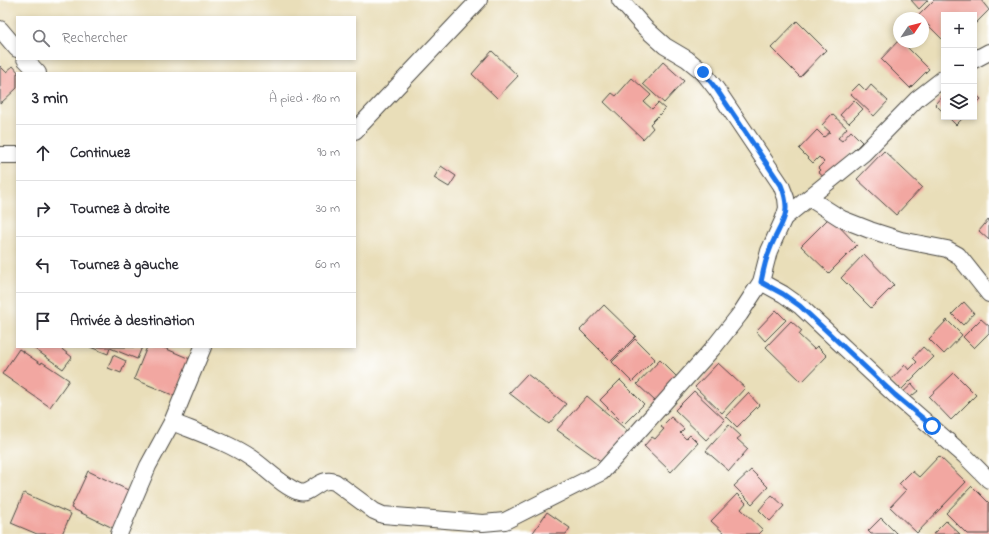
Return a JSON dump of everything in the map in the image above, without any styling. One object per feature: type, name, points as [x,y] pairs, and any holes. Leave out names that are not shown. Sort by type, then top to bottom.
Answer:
[{"type":"street","points":[[356,130],[479,0]]},
{"type":"street","points":[[172,422],[225,443],[251,458],[299,492],[307,492],[326,480],[335,482],[374,511],[383,515],[482,523],[505,521],[602,472],[714,347],[740,314],[761,282],[769,251],[787,208],[786,198],[781,185],[717,90],[703,72],[687,59],[665,46],[645,28],[620,0]]},
{"type":"street","points":[[0,29],[16,48]]},
{"type":"street","points":[[977,58],[989,52]]},
{"type":"street","points":[[26,60],[37,72]]},
{"type":"street","points":[[784,218],[864,153],[917,99],[941,80]]},
{"type":"street","points":[[0,155],[16,155]]},
{"type":"street","points":[[809,198],[842,219],[870,230],[901,240],[947,249],[958,255],[989,294]]},
{"type":"street","points":[[761,282],[783,294],[800,306],[895,395],[960,451],[989,480]]},
{"type":"street","points":[[119,534],[148,466],[172,422],[203,348]]},
{"type":"building","points":[[911,0],[928,0],[919,9]]},
{"type":"building","points":[[934,0],[981,0],[989,10],[977,22],[977,12],[941,12],[941,38],[929,26],[929,12],[922,12]]},
{"type":"building","points":[[797,21],[826,50],[800,77],[771,48]]},
{"type":"building","points":[[893,46],[893,48],[908,48],[929,69],[910,88],[881,59]]},
{"type":"building","points":[[492,51],[518,76],[497,98],[472,74]]},
{"type":"building","points":[[663,62],[684,81],[664,103],[643,84]]},
{"type":"building","points":[[0,66],[6,72],[13,66],[18,72],[16,72],[16,89],[0,104]]},
{"type":"building","points":[[632,78],[651,95],[644,102],[652,109],[658,103],[665,109],[650,124],[653,128],[643,139],[604,102],[612,93],[616,96]]},
{"type":"building","points":[[859,84],[866,91],[871,85],[888,101],[874,116],[850,93]]},
{"type":"building","points":[[977,96],[981,99],[977,103]]},
{"type":"building","points":[[941,97],[941,110],[935,104]]},
{"type":"building","points":[[854,100],[863,109],[849,123],[840,115]]},
{"type":"building","points":[[832,114],[847,128],[838,138],[842,141],[851,131],[862,142],[826,179],[818,172],[820,170],[818,168],[824,162],[819,157],[813,163],[799,149],[817,130],[824,137],[830,132],[822,125]]},
{"type":"building","points":[[951,120],[961,120],[956,125]]},
{"type":"building","points":[[884,151],[922,187],[896,215],[857,179]]},
{"type":"building","points":[[441,166],[456,176],[449,187],[434,178]]},
{"type":"building","points":[[830,217],[857,245],[829,273],[801,246]]},
{"type":"building","points":[[989,219],[989,240],[979,231]]},
{"type":"building","points":[[864,254],[894,285],[871,308],[841,278]]},
{"type":"building","points":[[964,302],[974,313],[963,325],[952,314]]},
{"type":"building","points":[[604,305],[636,336],[611,361],[580,330]]},
{"type":"building","points":[[776,310],[786,320],[765,341],[756,331]]},
{"type":"building","points":[[981,319],[989,326],[989,333],[974,348],[963,337]]},
{"type":"building","points":[[947,320],[962,335],[944,354],[929,339]]},
{"type":"building","points":[[791,321],[802,331],[799,335],[814,349],[817,346],[827,356],[802,382],[766,347]]},
{"type":"building","points":[[635,339],[655,359],[632,382],[612,362]]},
{"type":"building","points":[[923,347],[934,357],[900,391],[890,381],[905,365],[909,370],[917,362],[913,358]]},
{"type":"building","points":[[33,348],[60,348],[72,357],[63,369]]},
{"type":"building","points":[[93,348],[110,348],[108,354]]},
{"type":"building","points":[[110,348],[142,348],[137,359]]},
{"type":"building","points":[[147,348],[164,348],[190,359],[175,396],[134,379]]},
{"type":"building","points":[[19,349],[69,380],[50,407],[2,374]]},
{"type":"building","points":[[113,355],[126,361],[121,373],[108,368]]},
{"type":"building","points":[[660,360],[679,379],[656,402],[637,384]]},
{"type":"building","points":[[718,363],[745,388],[722,413],[695,387]]},
{"type":"building","points":[[954,373],[976,395],[951,420],[929,397]]},
{"type":"building","points":[[527,374],[566,404],[549,424],[509,393]]},
{"type":"building","points":[[620,380],[644,404],[624,424],[600,400]]},
{"type":"building","points":[[912,384],[918,391],[908,399],[902,393]]},
{"type":"building","points":[[694,391],[725,420],[706,440],[675,410]]},
{"type":"building","points":[[748,393],[759,405],[737,427],[726,416]]},
{"type":"building","points":[[587,396],[630,433],[602,462],[557,430]]},
{"type":"building","points":[[671,417],[684,429],[680,433],[686,439],[690,435],[698,443],[671,472],[644,446],[652,437],[655,439],[664,429],[661,427]]},
{"type":"building","points":[[729,425],[741,436],[737,439],[748,449],[729,471],[706,451]]},
{"type":"building","points":[[939,456],[966,482],[917,533],[890,507],[906,490],[899,484],[912,471],[919,477]]},
{"type":"building","points":[[751,470],[768,487],[752,504],[734,486]]},
{"type":"building","points":[[88,471],[130,491],[113,528],[71,508]]},
{"type":"building","points":[[972,486],[989,503],[989,534],[967,534],[946,513]]},
{"type":"building","points":[[24,493],[71,514],[62,534],[37,534],[11,523]]},
{"type":"building","points":[[737,494],[746,503],[741,509],[763,530],[759,534],[725,534],[711,521]]},
{"type":"building","points":[[772,495],[784,506],[770,521],[759,510]]},
{"type":"building","points":[[547,512],[570,528],[566,534],[532,534]]},
{"type":"building","points":[[881,518],[897,534],[871,534],[868,531]]},
{"type":"building","points":[[946,521],[960,534],[933,534]]},
{"type":"route","points":[[703,72],[717,90],[781,185],[786,198],[787,208],[769,251],[761,282],[783,294],[800,306],[895,395],[932,426]]}]
